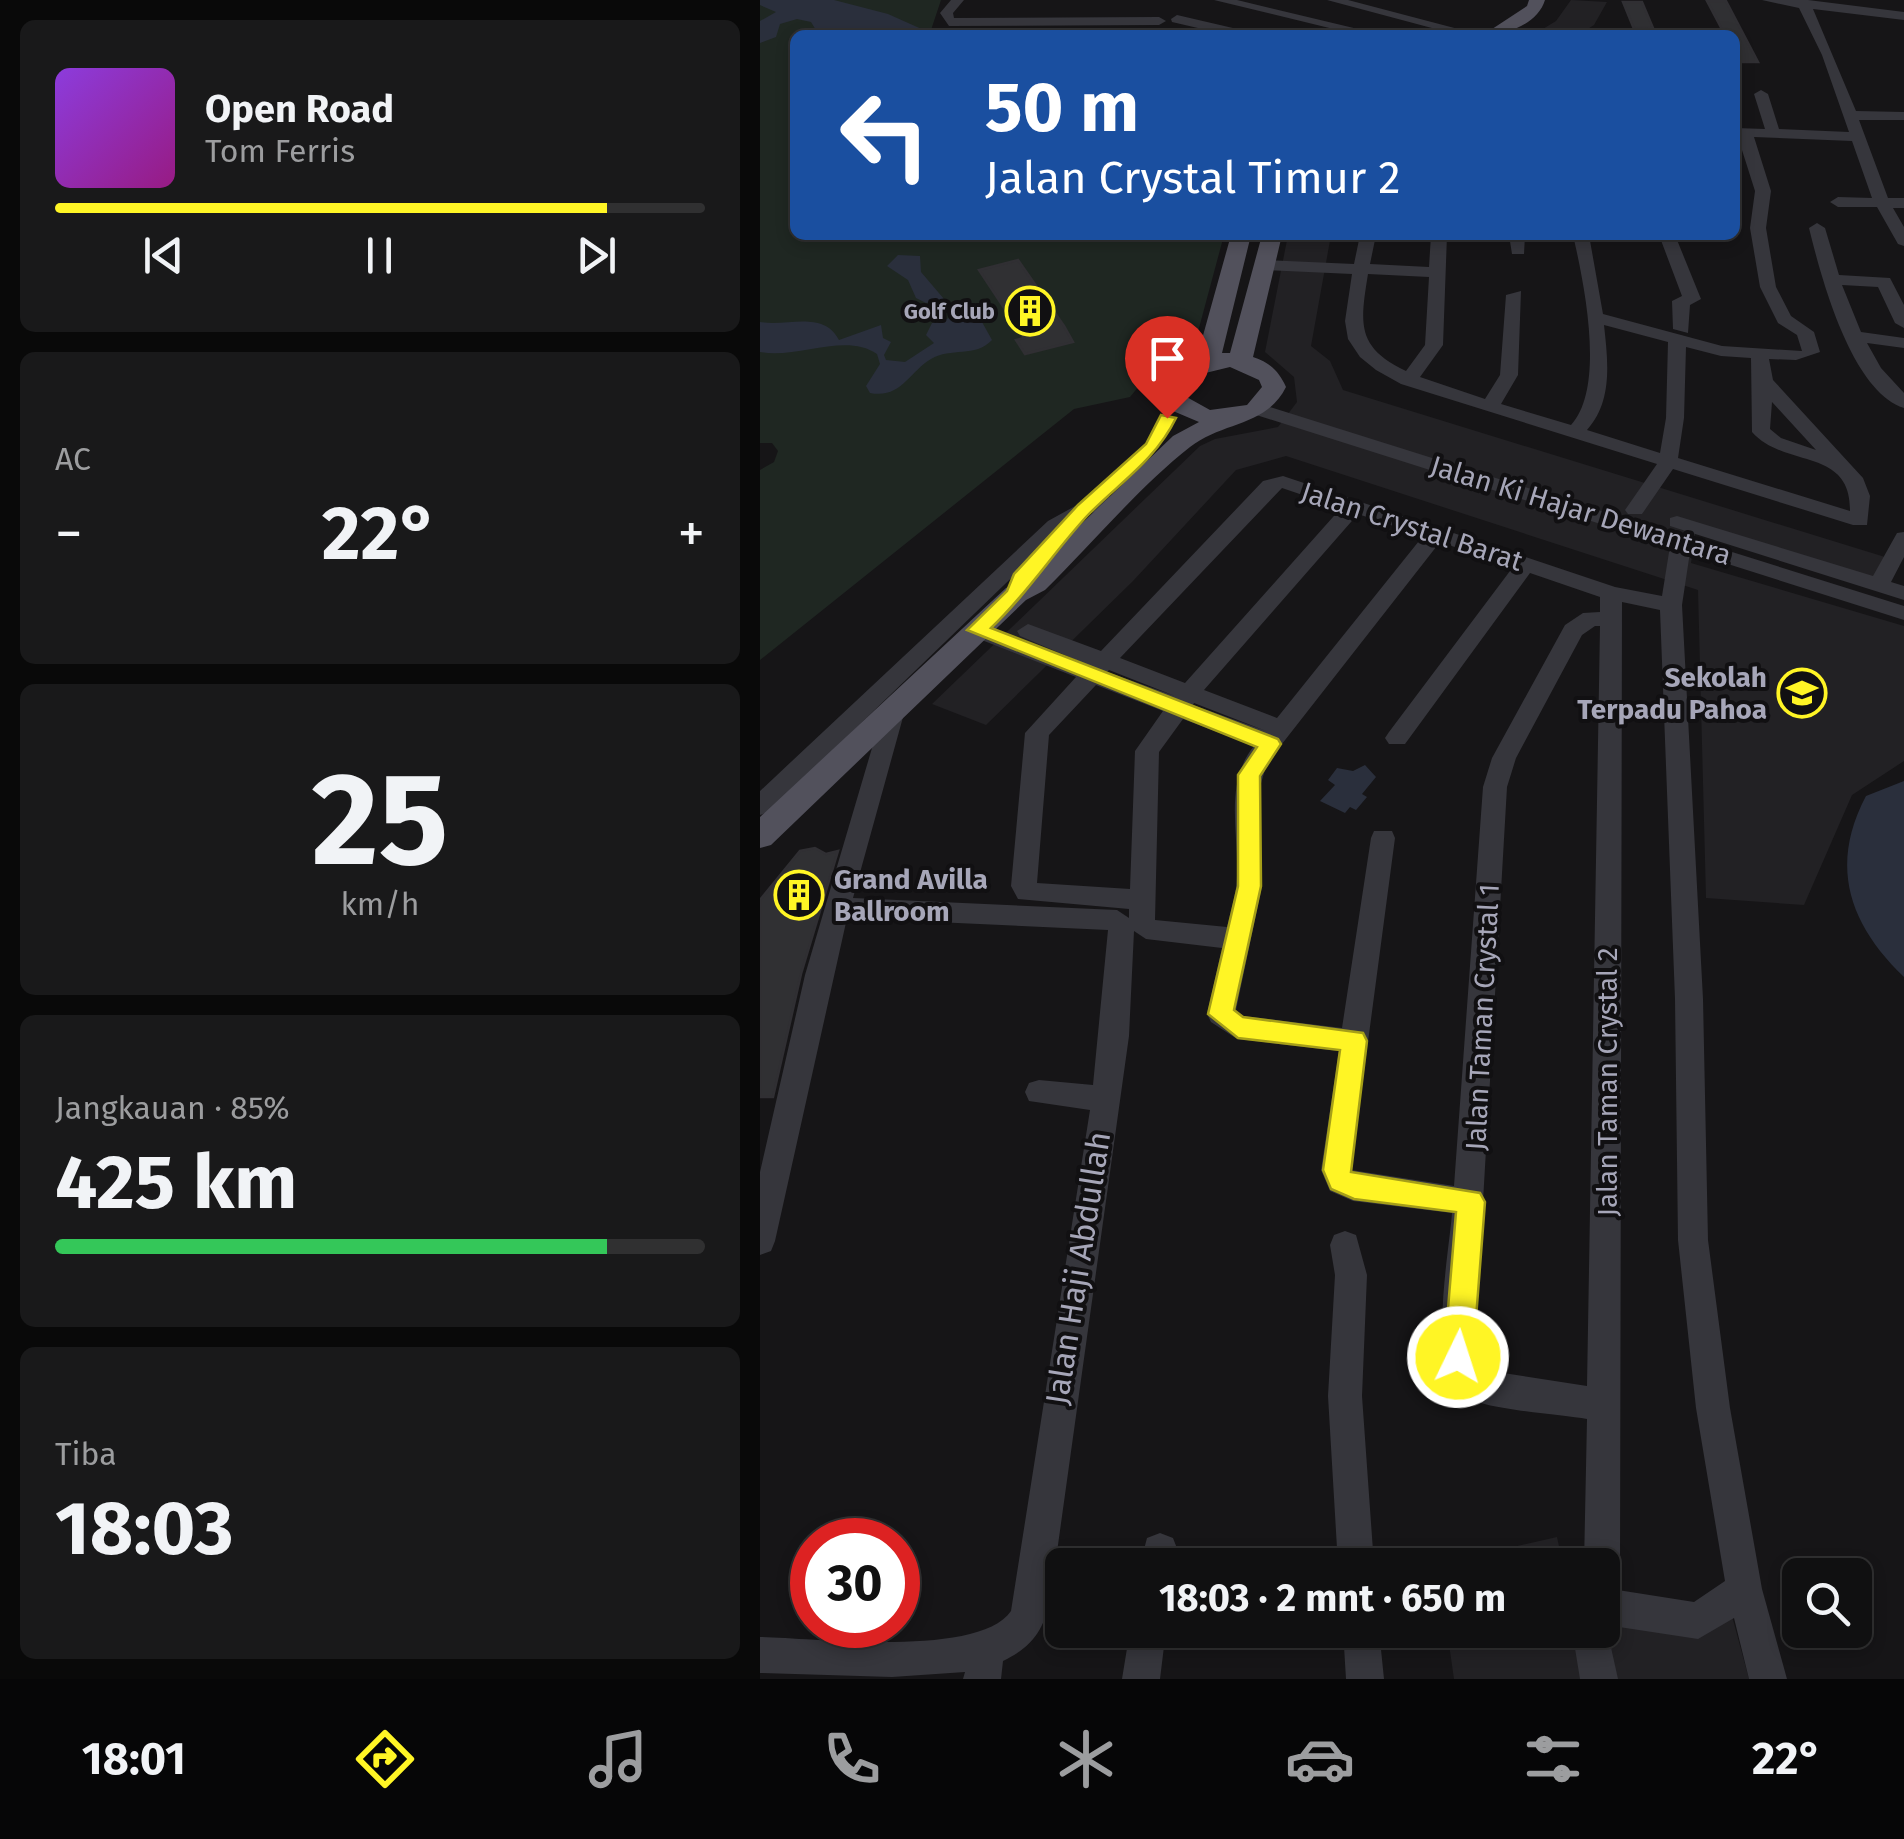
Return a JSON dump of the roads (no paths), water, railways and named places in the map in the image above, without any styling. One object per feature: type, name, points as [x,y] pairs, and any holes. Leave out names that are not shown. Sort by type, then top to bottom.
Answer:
[{"type":"main road","points":[[1504,30],[1534,9],[1537,0]]},
{"type":"main road","points":[[1527,30],[1554,12]]},
{"type":"main road","points":[[1208,361],[1240,240]]},
{"type":"main road","points":[[1240,361],[1268,252]]},
{"type":"main road","points":[[760,836],[1016,594],[1036,584],[1116,501],[1190,435],[1264,403],[1271,379],[1240,361],[1208,361],[1173,379],[1162,434],[1084,509],[1021,578],[1016,594]]},
{"type":"main road","points":[[1171,397],[1190,413],[1224,418]]},
{"type":"street","points":[[958,0],[946,13],[949,22],[1156,28],[1177,19],[1189,5]]},
{"type":"street","points":[[1220,0],[1354,30]]},
{"type":"street","points":[[1365,0],[1482,30]]},
{"type":"street","points":[[1379,0],[1465,21]]},
{"type":"street","points":[[1768,0],[1854,12]]},
{"type":"street","points":[[1819,0],[1854,12]]},
{"type":"street","points":[[1342,1],[1455,30]]},
{"type":"street","points":[[1803,2],[1829,55],[1882,203],[1904,240]]},
{"type":"street","points":[[1156,28],[1189,5]]},
{"type":"street","points":[[1811,20],[1854,12],[1904,12]]},
{"type":"street","points":[[1177,19],[1222,30]]},
{"type":"street","points":[[1760,94],[1773,132]]},
{"type":"street","points":[[1848,114],[1904,116]]},
{"type":"street","points":[[1594,317],[1760,356],[1804,353],[1803,330],[1786,321],[1762,265],[1758,228],[1763,191],[1740,132],[1856,137]]},
{"type":"street","points":[[1838,202],[1904,204]]},
{"type":"street","points":[[1817,228],[1835,280],[1837,327],[1884,385],[1904,402]]},
{"type":"street","points":[[1367,240],[1355,341],[1368,360],[1407,380],[1852,522],[1868,523],[1859,493],[1834,459],[1764,383]]},
{"type":"street","points":[[1407,380],[1430,356],[1434,345],[1439,240]]},
{"type":"street","points":[[1575,432],[1595,402],[1594,317],[1583,240]]},
{"type":"street","points":[[1635,510],[1668,462],[1676,418],[1680,300],[1692,299],[1669,240]]},
{"type":"street","points":[[1268,252],[1362,264],[1437,268]]},
{"type":"street","points":[[1835,280],[1884,282],[1904,323]]},
{"type":"street","points":[[1491,404],[1509,375],[1515,295]]},
{"type":"street","points":[[1786,321],[1837,327],[1904,342]]},
{"type":"street","points":[[1760,356],[1764,383],[1758,424],[1761,431],[1780,442],[1834,459]]},
{"type":"street","name":"Jalan Ki Hajar Dewantara","points":[[1264,403],[1635,510],[1904,593]]},
{"type":"street","name":"Jalan Ki Hajar Dewantara","points":[[1264,403],[1904,613]]},
{"type":"street","name":"Jalan Crystal Barat","points":[[1096,667],[1270,485],[1283,482],[1526,564],[1610,607],[1672,605]]},
{"type":"street","points":[[760,806],[1054,525],[1084,509],[1116,501]]},
{"type":"street","points":[[1238,939],[1153,932],[1142,920],[1146,751],[1183,700],[1354,506]]},
{"type":"street","points":[[1354,1041],[1227,1023],[1222,1007],[1250,886],[1249,775],[1436,534]]},
{"type":"street","points":[[1878,586],[1904,538]]},
{"type":"street","points":[[1681,542],[1672,605],[1693,1240],[1713,1408],[1744,1590],[1768,1679]]},
{"type":"street","points":[[1397,738],[1526,564]]},
{"type":"street","name":"Jalan Taman Crystal 1","points":[[1606,1405],[1476,1385],[1463,1372],[1458,1357],[1495,787],[1504,758],[1573,630],[1610,607]]},
{"type":"street","name":"Jalan Taman Crystal 2","points":[[1603,1548],[1610,607]]},
{"type":"street","points":[[984,624],[1277,736]]},
{"type":"street","points":[[1096,667],[1037,733],[1024,886],[1033,895],[1142,900]]},
{"type":"street","points":[[760,1240],[836,907],[893,710]]},
{"type":"street","points":[[1383,838],[1336,1170],[1341,1181],[1354,1186],[1471,1202]]},
{"type":"street","name":"Jalan Haji Abdullah","points":[[764,1663],[920,1657],[984,1663],[1016,1635],[1030,1609],[1115,1036],[1121,928],[1118,920],[836,907]]},
{"type":"street","points":[[1039,1092],[1104,1099]]},
{"type":"street","points":[[1345,1244],[1351,1275],[1345,1396],[1355,1548]]},
{"type":"street","points":[[1620,1609],[1698,1621],[1744,1590]]},
{"type":"street","points":[[1142,1679],[1146,1648]]},
{"type":"street","points":[[1362,1648],[1365,1679]]},
{"type":"street","points":[[1593,1648],[1598,1679]]},
{"type":"water","points":[[760,0],[834,0],[888,14],[924,30],[816,30],[811,22],[797,19],[780,24],[776,37],[760,43],[760,21],[776,12],[760,5]]},
{"type":"water","points":[[898,255],[920,256],[921,272],[944,299],[926,303],[916,298],[908,280],[887,266]]},
{"type":"water","points":[[957,316],[982,322],[992,340],[971,351],[939,355],[897,388],[881,394],[870,393],[866,386],[880,364],[877,354],[865,348],[851,345],[760,352],[760,322],[814,322],[824,325],[839,340],[881,325],[883,338],[891,342],[884,355],[886,360],[905,362],[934,343],[926,335],[932,323]]},
{"type":"water","points":[[1365,765],[1376,777],[1362,794],[1367,797],[1356,810],[1350,807],[1345,813],[1320,801],[1335,785],[1328,780],[1337,768],[1353,771]]},
{"type":"water","points":[[1904,781],[1904,977],[1885,957],[1858,915],[1847,870],[1855,822],[1866,796]]},
{"type":"place","name":"Golf Club","points":[[1030,311]]},
{"type":"place","name":"Sekolah Terpadu Pahoa","points":[[1802,693]]},
{"type":"place","name":"Grand Avilla Ballroom","points":[[799,895]]}]
